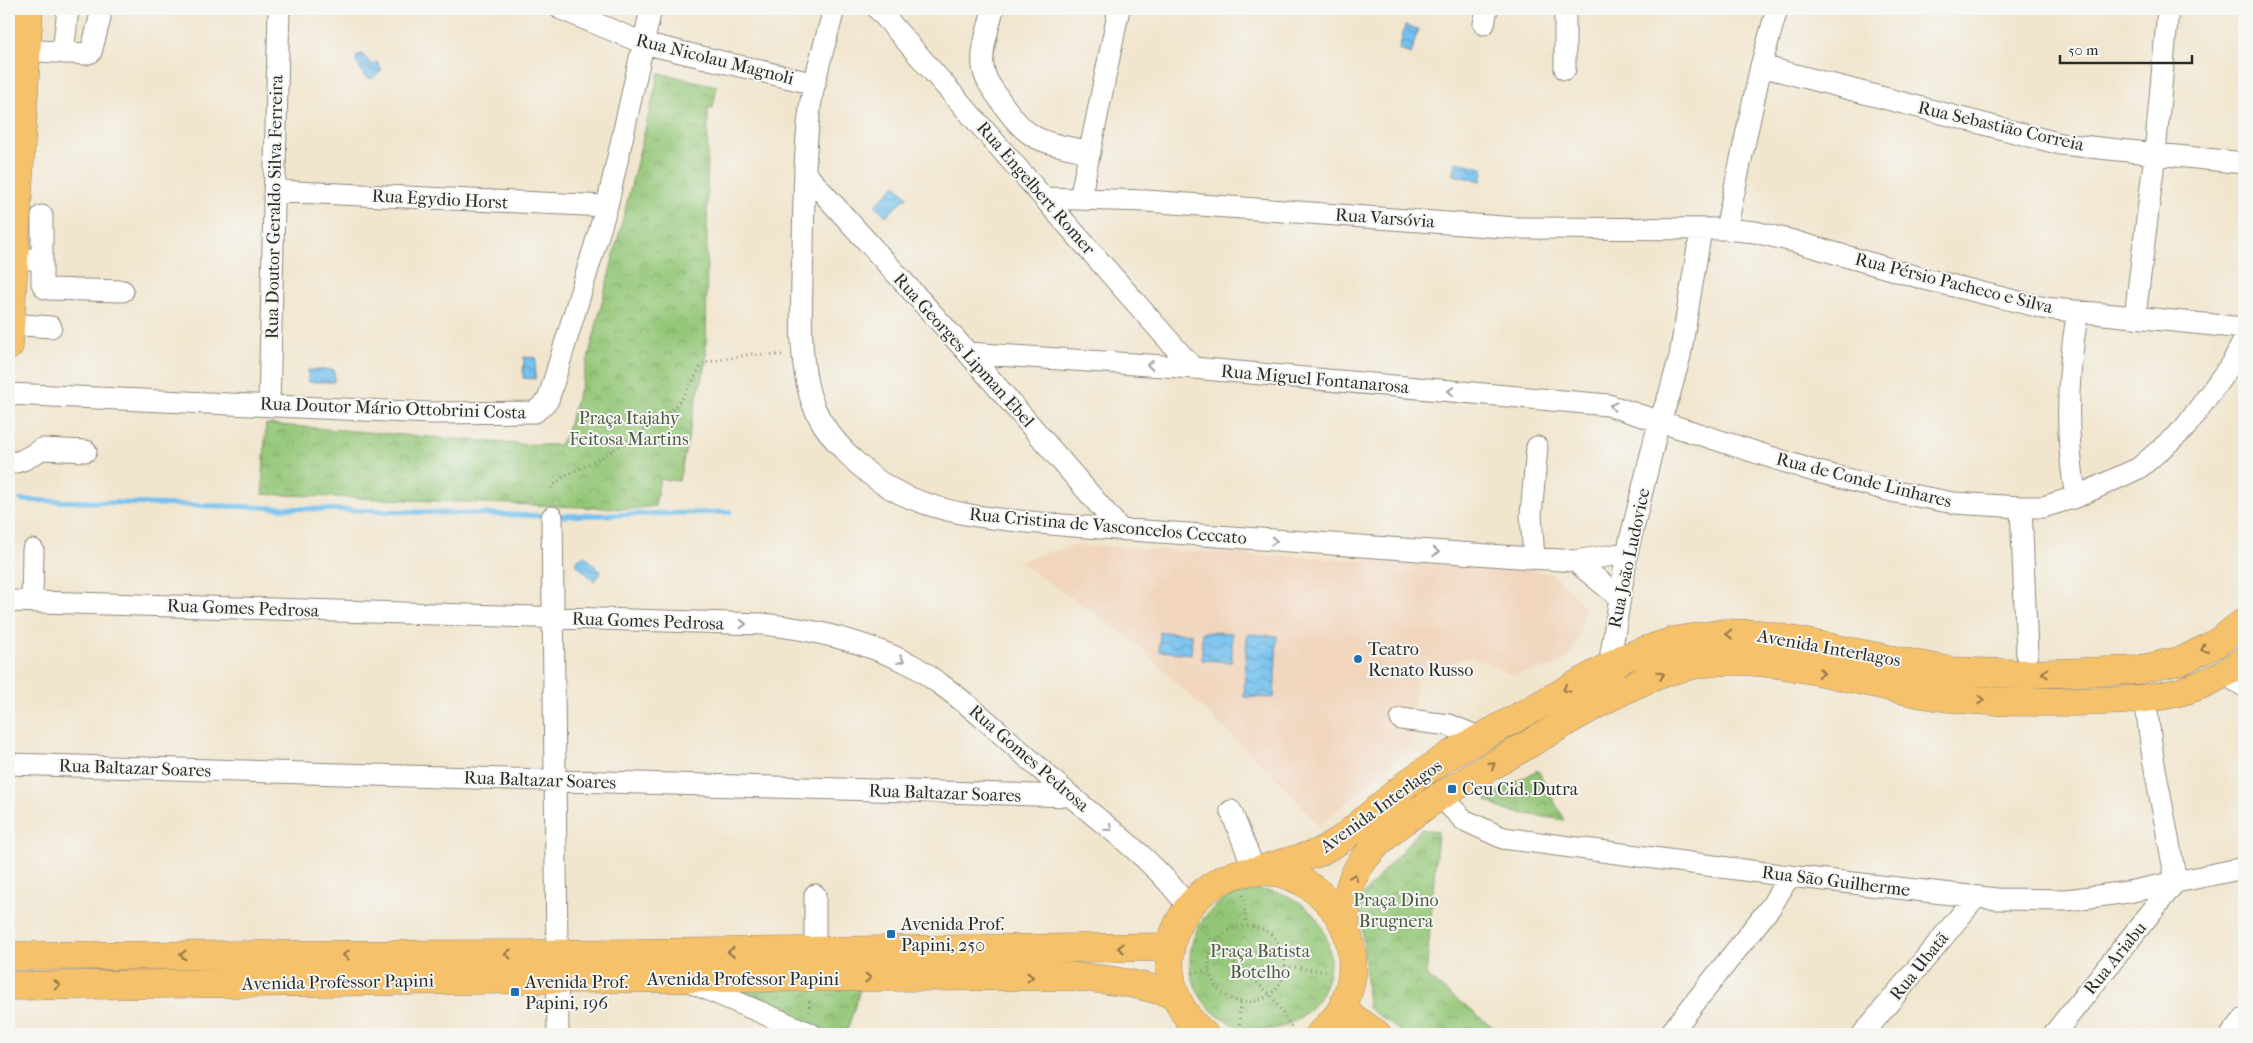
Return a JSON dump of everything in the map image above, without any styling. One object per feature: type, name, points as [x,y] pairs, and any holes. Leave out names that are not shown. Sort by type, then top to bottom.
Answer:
[{"type":"main road","points":[[9,335],[29,9]]},
{"type":"main road","name":"Avenida Interlagos","points":[[1247,873],[1318,853],[1342,839],[1408,782],[1481,738],[1624,658],[1673,641],[1724,633],[1760,634],[1952,671],[2028,674],[2137,670],[2183,660],[2215,644],[2244,622]]},
{"type":"main road","name":"Avenida Interlagos","points":[[1345,925],[1349,892],[1361,863],[1407,819],[1440,796],[1616,694],[1681,667],[1715,662],[1766,664],[1948,698],[2011,702],[2145,698],[2179,692],[2237,673]]},
{"type":"main road","points":[[1204,1034],[1191,1024],[1174,995],[1170,979],[1170,947],[1176,926],[1188,907],[1206,889],[1229,877],[1247,873],[1282,874],[1308,884],[1329,902],[1345,925],[1353,953],[1352,983],[1342,1010],[1320,1034]]},
{"type":"main road","name":"Avenida Professor Papini","points":[[9,986],[557,966],[770,952],[1170,947]]},
{"type":"main road","points":[[769,979],[770,952]]},
{"type":"main road","name":"Avenida Professor Papini","points":[[9,956],[557,966],[686,980],[1064,976],[1116,979],[1144,984],[1174,995]]},
{"type":"main road","points":[[1342,1010],[1377,1034]]},
{"type":"street","points":[[63,53],[68,9]]},
{"type":"street","points":[[26,50],[85,54],[91,52],[100,18],[100,9]]},
{"type":"street","name":"Rua Doutor Geraldo Silva Ferreira","points":[[269,405],[279,9]]},
{"type":"street","name":"Rua Nicolau Magnoli","points":[[561,9],[643,43],[814,84]]},
{"type":"street","name":"Rua Doutor Mário Ottobrini Costa","points":[[9,394],[431,413],[535,412],[548,400],[607,206],[651,9]]},
{"type":"street","name":"Rua Cristina de Vasconcelos Ceccato","points":[[834,9],[814,84],[810,107],[805,173],[801,301],[804,355],[808,384],[815,409],[830,435],[862,467],[889,488],[934,508],[1002,519],[1534,559],[1575,561],[1627,553]]},
{"type":"street","name":"Rua Engelbert Romer","points":[[878,9],[1193,368]]},
{"type":"street","points":[[993,9],[983,66],[986,79],[1014,121],[1030,136],[1049,143],[1090,152]]},
{"type":"street","points":[[1080,199],[1119,9]]},
{"type":"street","points":[[1564,9],[1565,69]]},
{"type":"street","points":[[1726,229],[1761,66],[1777,9]]},
{"type":"street","points":[[2135,316],[2155,154],[2168,9]]},
{"type":"street","name":"Rua Sebastião Correia","points":[[1761,66],[2062,144],[2244,163]]},
{"type":"street","name":"Rua Georges Lipman Ebel","points":[[805,173],[968,353],[1120,529]]},
{"type":"street","name":"Rua Egydio Horst","points":[[274,191],[607,206]]},
{"type":"street","name":"Rua Varsóvia","points":[[1045,198],[1146,201],[1516,228],[1726,229]]},
{"type":"street","points":[[42,216],[42,283],[44,288],[123,291]]},
{"type":"street","name":"Rua Pérsio Pacheco e Silva","points":[[1726,229],[1755,232],[1794,241],[2018,303],[2244,328]]},
{"type":"street","name":"Rua João Ludovice","points":[[1616,694],[1609,666],[1627,553],[1659,422],[1669,396],[1680,356],[1701,230]]},
{"type":"street","points":[[14,260],[42,259]]},
{"type":"street","points":[[2076,497],[2068,403],[2078,311]]},
{"type":"street","points":[[9,335],[52,327]]},
{"type":"street","name":"Rua de Conde Linhares","points":[[1659,422],[1811,470],[1896,492],[1954,503],[2022,508],[2043,507],[2076,497],[2139,468],[2173,440],[2232,363],[2244,340]]},
{"type":"street","name":"Rua Miguel Fontanarosa","points":[[968,353],[1193,368],[1608,405],[1659,422]]},
{"type":"street","points":[[1534,559],[1531,515],[1537,447]]},
{"type":"street","points":[[9,463],[32,458],[42,449],[86,451]]},
{"type":"street","points":[[2022,508],[2027,654]]},
{"type":"street","points":[[552,517],[555,618],[558,1034]]},
{"type":"street","points":[[32,601],[33,550]]},
{"type":"street","points":[[1575,561],[1619,597]]},
{"type":"street","name":"Rua Gomes Pedrosa","points":[[9,601],[762,624],[795,628],[852,641],[910,664],[967,703],[1154,866],[1174,886],[1188,907]]},
{"type":"street","points":[[2145,698],[2151,748],[2176,881]]},
{"type":"street","points":[[1401,719],[1449,725],[1481,738]]},
{"type":"street","name":"Rua Baltazar Soares","points":[[9,764],[1072,796]]},
{"type":"street","name":"Rua São Guilherme","points":[[1440,796],[1464,820],[1503,838],[1789,876],[1976,897],[2067,900],[2128,892],[2244,868]]},
{"type":"street","points":[[1231,811],[1247,873]]},
{"type":"street","points":[[1670,1034],[1772,905],[1789,876]]},
{"type":"street","name":"Rua Ariabu","points":[[2054,1034],[2176,881]]},
{"type":"street","points":[[814,951],[815,895]]},
{"type":"street","name":"Rua Ubatã","points":[[1863,1034],[1976,897]]},
{"type":"street","points":[[686,980],[811,1026]]},
{"type":"street","points":[[2232,1034],[2244,1019]]},
{"type":"path","points":[[551,488],[563,477],[604,456],[670,412],[684,396],[703,363],[750,354],[804,355]]},
{"type":"path","points":[[1246,924],[1247,873]]},
{"type":"path","points":[[1246,924],[1265,929],[1280,942],[1286,960],[1283,980],[1271,995],[1257,1002],[1240,1002],[1226,996],[1214,984],[1209,969],[1209,956],[1213,944],[1227,930],[1246,924]]},
{"type":"path","points":[[1213,944],[1271,995],[1296,1034]]},
{"type":"path","points":[[1285,966],[1352,974]]},
{"type":"path","points":[[811,1026],[808,1008],[816,978]]},
{"type":"path","points":[[1239,1034],[1240,1002]]},
{"type":"shaded area","points":[[1074,545],[1521,569],[1552,574],[1571,591],[1584,607],[1579,635],[1571,656],[1553,667],[1513,675],[1471,656],[1416,675],[1411,746],[1319,826],[1280,782],[1131,639],[1018,561]]},
{"type":"green space","name":"Praça Itajahy Feitosa Martins","points":[[659,73],[717,86],[713,108],[708,108],[706,365],[697,396],[679,481],[660,479],[655,506],[631,509],[262,494],[266,424],[518,444],[559,445],[565,436],[583,379]]},
{"type":"green space","points":[[1538,770],[1564,820],[1507,811],[1486,801],[1486,798]]},
{"type":"green space","name":"Praça Dino Brugnera","points":[[1421,829],[1438,831],[1426,976],[1498,1031],[1495,1034],[1404,1034],[1368,1008],[1360,898]]},
{"type":"green space","name":"Praça Batista Botelho","points":[[1260,890],[1274,891],[1287,895],[1310,910],[1325,933],[1329,946],[1329,974],[1325,987],[1310,1010],[1287,1025],[1274,1029],[1260,1030],[1246,1029],[1233,1025],[1210,1010],[1195,987],[1191,974],[1190,960],[1191,946],[1195,933],[1210,910],[1233,895],[1246,891]]},
{"type":"green space","points":[[861,987],[846,1034],[828,1034],[735,995],[747,989]]},
{"type":"water","points":[[1405,25],[1418,29],[1411,54],[1399,50]]},
{"type":"water","points":[[362,54],[372,65],[377,62],[382,70],[373,78],[367,78],[356,62],[357,56]]},
{"type":"water","points":[[1456,162],[1484,168],[1481,181],[1453,175]]},
{"type":"water","points":[[896,185],[907,197],[886,216],[875,205]]},
{"type":"water","points":[[524,357],[536,358],[535,379],[523,378]]},
{"type":"water","points":[[308,370],[334,370],[334,382],[308,382]]},
{"type":"water","points":[[584,555],[601,572],[594,581],[577,565],[577,560]]},
{"type":"water","points":[[1160,632],[1192,634],[1191,654],[1159,651]]},
{"type":"water","points":[[1202,632],[1232,633],[1232,662],[1202,660]]},
{"type":"water","points":[[1247,634],[1277,636],[1274,698],[1244,697]]},
{"type":"waterway","points":[[21,500],[547,516]]},
{"type":"waterway","points":[[558,516],[730,512]]},
{"type":"place","name":"Teatro Renato Russo","points":[[1358,659]]},
{"type":"place","name":"Ceu Cid. Dutra","points":[[1452,789]]},
{"type":"place","name":"Avenida Prof. Papini, 250","points":[[891,934]]},
{"type":"place","name":"Avenida Prof. Papini, 196","points":[[515,992]]}]
